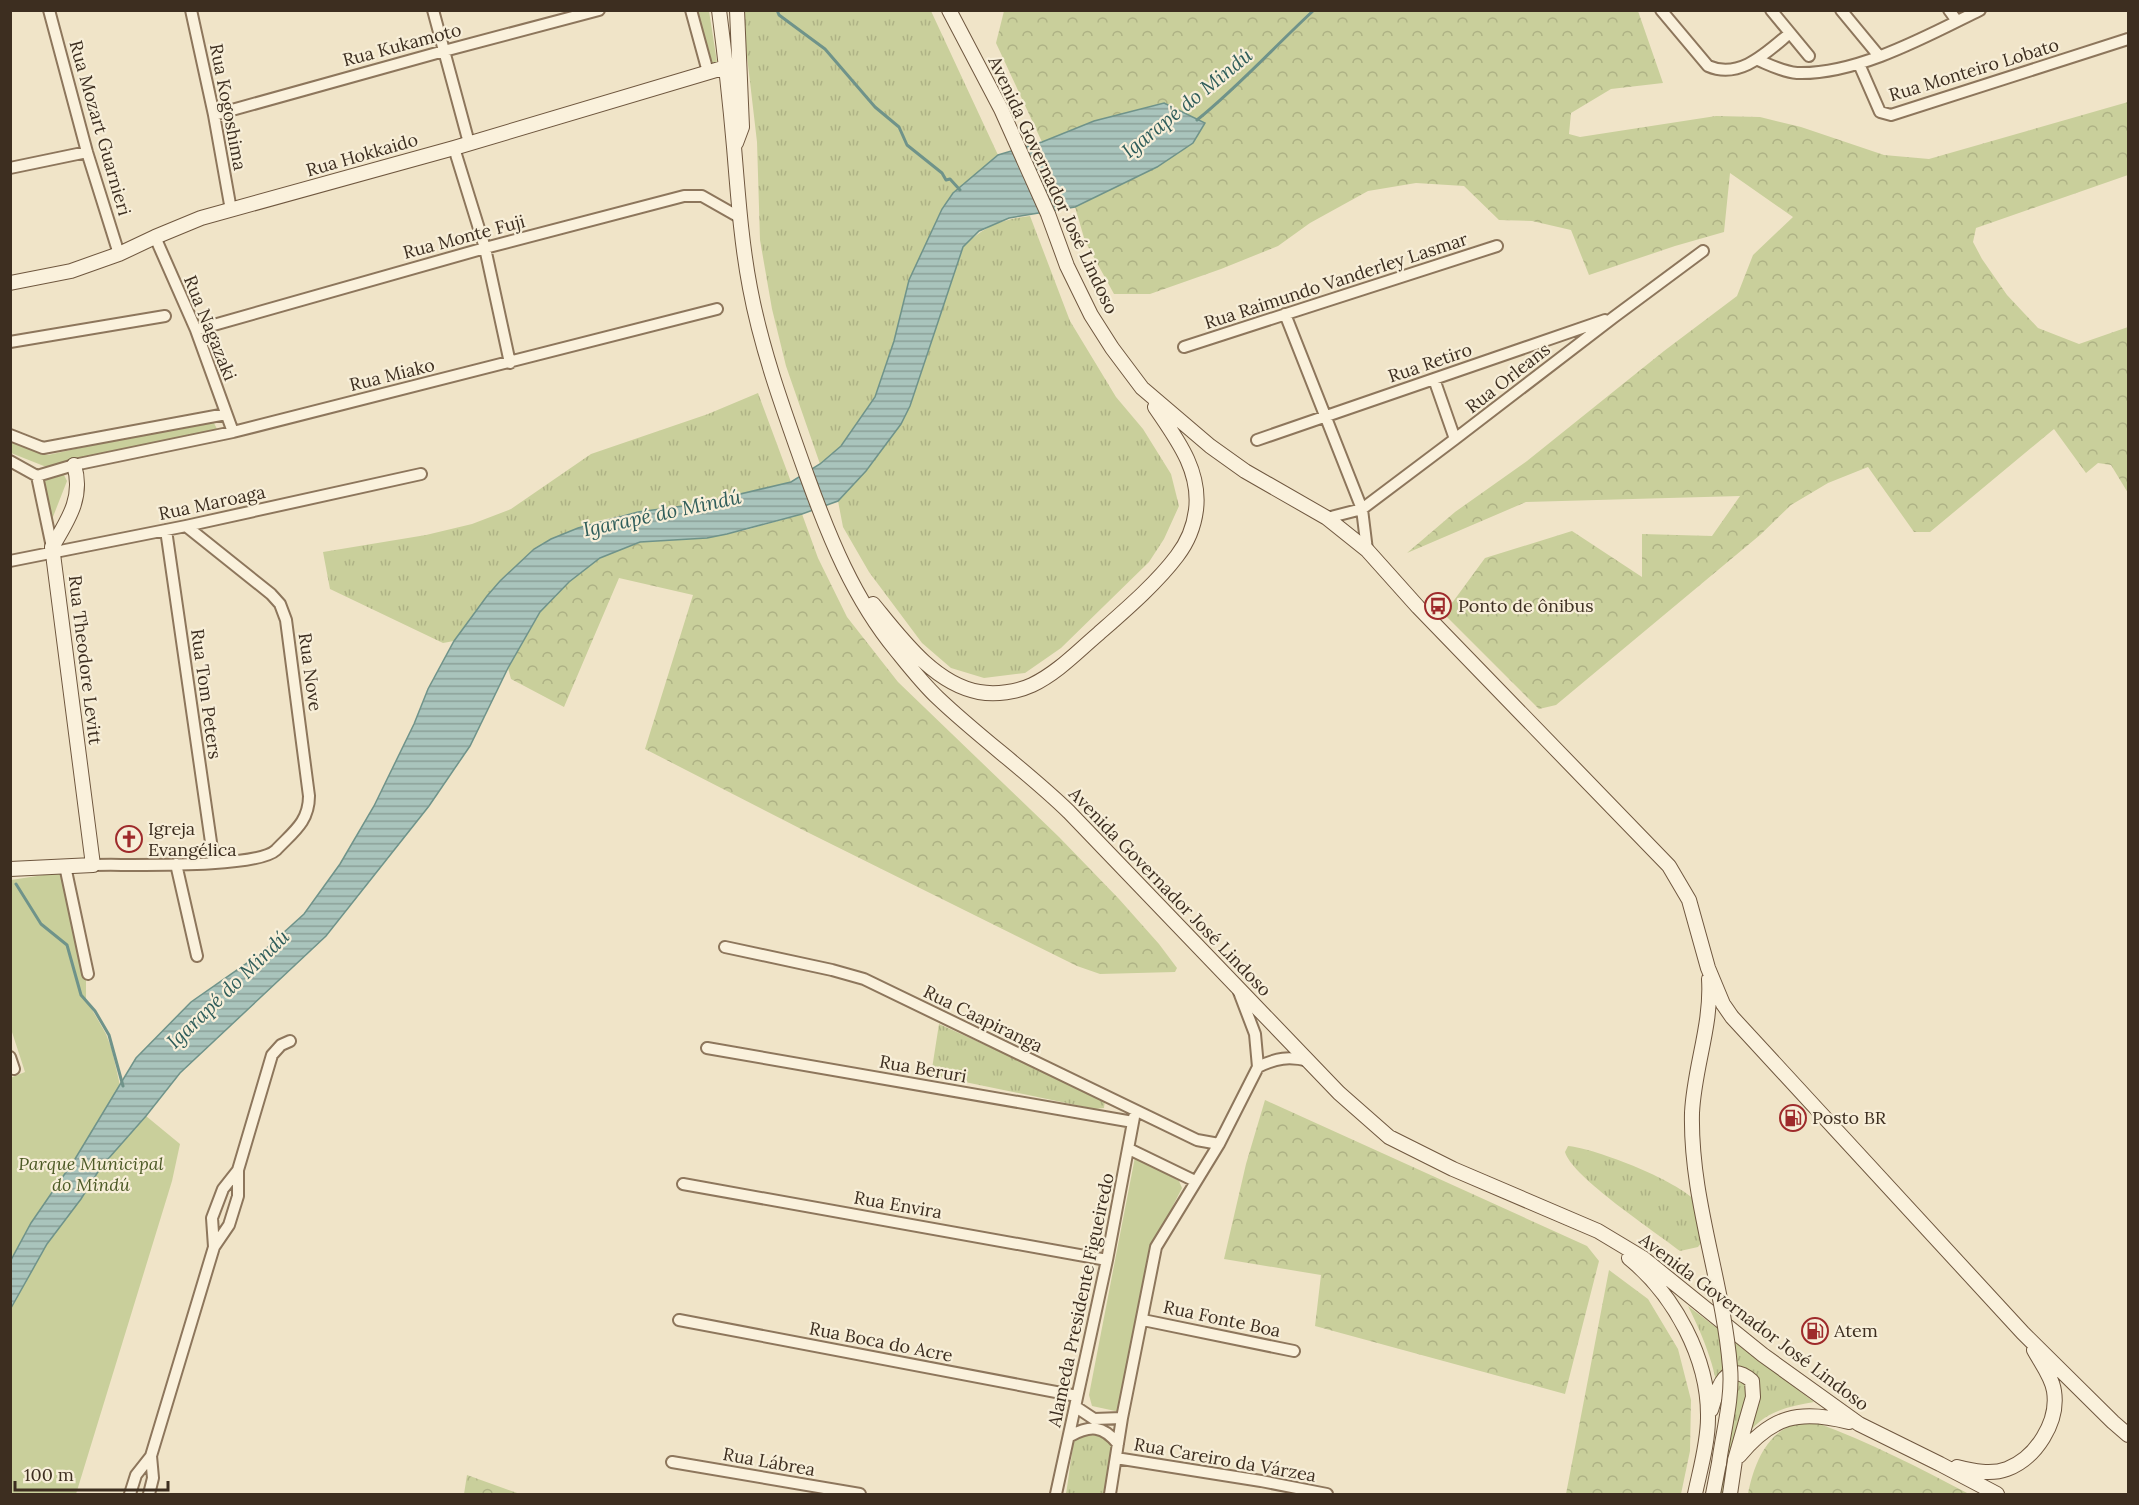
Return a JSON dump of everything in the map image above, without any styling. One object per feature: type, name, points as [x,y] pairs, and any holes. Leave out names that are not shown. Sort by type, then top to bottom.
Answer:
[{"type":"main road","name":"Avenida Governador José Lindoso","points":[[719,10],[739,217],[750,287],[760,335],[787,421],[826,531],[848,575],[878,627],[937,698],[1040,784],[1362,1115],[1389,1137],[1453,1169],[1598,1231],[1643,1258],[1763,1355],[1859,1424],[1997,1494]]},
{"type":"main road","points":[[734,148],[742,127],[737,10]]},
{"type":"main road","name":"Avenida Governador José Lindoso","points":[[949,10],[1001,109],[1067,266],[1091,315],[1142,388],[1210,446],[1245,471],[1327,518],[1367,550],[1426,615],[1669,866],[1689,900],[1708,968],[1723,1004],[1732,1017],[2023,1333],[2128,1435]]},
{"type":"main road","name":"Rua Hokkaido","points":[[10,283],[71,271],[120,254],[201,218],[454,148],[726,67]]},
{"type":"main road","points":[[848,575],[927,666],[955,684],[978,692],[1006,693],[1030,686],[1051,675],[1129,606],[1177,556],[1192,524],[1196,508],[1196,489],[1190,464],[1181,444],[1142,388]]},
{"type":"main road","points":[[52,550],[77,495],[78,480],[74,465]]},
{"type":"main road","name":"Rua Theodore Levitt","points":[[52,550],[93,865]]},
{"type":"main road","points":[[10,869],[93,865]]},
{"type":"main road","points":[[1708,968],[1709,999],[1706,1034],[1692,1098],[1691,1144],[1730,1368],[1729,1395],[1713,1494]]},
{"type":"main road","points":[[1598,1231],[1658,1285],[1676,1311],[1695,1350],[1706,1388],[1708,1418]]},
{"type":"main road","points":[[1940,1464],[1977,1472],[2007,1469],[2031,1452],[2044,1436],[2055,1409],[2054,1389],[2044,1367],[2023,1333]]},
{"type":"main road","points":[[1695,1494],[1708,1418],[1718,1383],[1724,1377],[1740,1373],[1752,1381],[1753,1398],[1735,1460],[1730,1494]]},
{"type":"main road","points":[[1735,1460],[1756,1436],[1796,1416],[1824,1415],[1859,1424]]},
{"type":"street","name":"Rua Mozart Guarnieri","points":[[50,10],[87,152],[120,254]]},
{"type":"street","name":"Rua Kogoshima","points":[[191,10],[214,115],[231,210]]},
{"type":"street","points":[[433,10],[469,143]]},
{"type":"street","name":"Rua Kukamoto","points":[[214,115],[599,10]]},
{"type":"street","points":[[691,10],[708,72]]},
{"type":"street","points":[[1661,10],[1708,66],[1716,70],[1730,69],[1758,60],[1790,33]]},
{"type":"street","points":[[1771,10],[1809,56]]},
{"type":"street","points":[[1841,10],[1879,56]]},
{"type":"street","points":[[1949,10],[1957,21]]},
{"type":"street","points":[[1758,60],[1779,69],[1797,73],[1859,64],[1979,11]]},
{"type":"street","name":"Rua Monteiro Lobato","points":[[1859,64],[1880,112],[1891,115],[2128,39]]},
{"type":"street","points":[[454,148],[485,248],[510,363]]},
{"type":"street","points":[[10,168],[87,152]]},
{"type":"street","name":"Rua Monte Fuji","points":[[196,330],[485,248],[684,196],[702,196],[739,217]]},
{"type":"street","name":"Rua Nagazaki","points":[[155,237],[196,330],[233,432]]},
{"type":"street","name":"Rua Raimundo Vanderley Lasmar","points":[[1184,347],[1497,246]]},
{"type":"street","name":"Rua Orleans","points":[[1327,518],[1362,509],[1703,251]]},
{"type":"street","name":"Rua Miako","points":[[37,476],[74,465],[233,432],[717,309]]},
{"type":"street","points":[[1285,314],[1362,509],[1367,550]]},
{"type":"street","points":[[10,342],[165,316]]},
{"type":"street","name":"Rua Retiro","points":[[1257,440],[1614,317]]},
{"type":"street","points":[[1434,379],[1455,440]]},
{"type":"street","points":[[10,435],[43,448],[226,414]]},
{"type":"street","points":[[10,461],[37,476],[52,550]]},
{"type":"street","name":"Rua Maroaga","points":[[10,561],[52,550],[186,526],[421,474]]},
{"type":"street","name":"Rua Nove","points":[[186,526],[271,594],[280,604],[286,620],[309,796],[309,808],[304,820],[272,854],[256,859],[214,863]]},
{"type":"street","name":"Rua Tom Peters","points":[[166,530],[214,863]]},
{"type":"street","points":[[93,865],[214,863]]},
{"type":"street","points":[[176,864],[197,956]]},
{"type":"street","points":[[65,866],[88,974]]},
{"type":"street","name":"Rua Caapiranga","points":[[725,947],[832,970],[864,980],[1197,1140],[1219,1144]]},
{"type":"street","points":[[1110,1494],[1122,1418],[1156,1247],[1219,1144],[1258,1067],[1255,1034],[1236,984]]},
{"type":"street","points":[[130,1494],[136,1475],[151,1456],[214,1247],[229,1225],[238,1196],[238,1170],[272,1055],[281,1045],[290,1041]]},
{"type":"street","name":"Rua Beruri","points":[[707,1048],[1133,1122]]},
{"type":"street","points":[[10,1057],[14,1069]]},
{"type":"street","points":[[1258,1067],[1272,1060],[1290,1057],[1309,1061]]},
{"type":"street","name":"Alameda Presidente Figueiredo","points":[[1056,1494],[1107,1260],[1136,1111]]},
{"type":"street","points":[[1197,1140],[1204,1151],[1204,1159],[1197,1178]]},
{"type":"street","points":[[1129,1149],[1197,1178]]},
{"type":"street","points":[[214,1247],[211,1222],[223,1189],[238,1170]]},
{"type":"street","name":"Rua Envira","points":[[683,1184],[1107,1260]]},
{"type":"street","name":"Rua Boca do Acre","points":[[679,1320],[1076,1402],[1094,1419],[1122,1418]]},
{"type":"street","name":"Rua Fonte Boa","points":[[1143,1320],[1294,1351]]},
{"type":"street","points":[[1070,1436],[1084,1429],[1101,1430],[1107,1432],[1118,1444]]},
{"type":"street","points":[[149,1494],[153,1478],[151,1456]]},
{"type":"street","name":"Rua Careiro da Várzea","points":[[1116,1458],[1327,1494]]},
{"type":"street","name":"Rua Lábrea","points":[[672,1462],[860,1494]]},
{"type":"green space","points":[[697,11],[709,11],[717,62],[712,63]]},
{"type":"green space","points":[[744,11],[931,11],[998,155],[953,193],[942,209],[909,280],[894,341],[875,397],[841,446],[820,464],[786,366],[772,309],[760,240],[757,142]]},
{"type":"green space","points":[[1004,11],[1638,11],[1663,83],[1611,89],[1571,113],[1569,134],[1580,137],[1716,116],[1760,117],[1801,127],[1884,155],[1929,159],[2128,102],[2128,175],[1976,228],[1973,242],[2007,295],[2038,328],[2079,344],[2128,327],[2128,493],[2111,465],[2098,463],[2086,473],[2054,429],[1930,532],[1914,532],[1868,467],[1828,483],[1791,505],[1760,535],[1556,705],[1539,709],[1444,614],[1485,558],[1572,531],[1642,577],[1642,534],[1712,536],[1740,496],[1526,502],[1407,553],[1455,512],[1527,461],[1664,351],[1737,296],[1753,255],[1793,217],[1730,173],[1724,232],[1589,275],[1571,230],[1532,221],[1499,220],[1464,186],[1416,183],[1368,191],[1310,223],[1278,246],[1221,269],[1150,294],[1114,294],[1085,241],[1075,207],[1157,167],[1094,121],[1042,142],[996,43]]},
{"type":"green space","points":[[1030,216],[1070,321],[1116,397],[1143,429],[1171,474],[1179,506],[1164,539],[1149,562],[1061,648],[1025,673],[984,678],[951,668],[922,643],[869,572],[843,527],[838,501],[877,456],[895,432],[910,406],[963,247],[994,225]]},
{"type":"green space","points":[[758,393],[791,482],[697,504],[638,512],[597,521],[551,539],[500,581],[454,641],[443,643],[330,589],[323,552],[426,535],[472,524],[511,509],[591,454],[708,414]]},
{"type":"green space","points":[[212,419],[217,429],[80,458],[59,471],[67,481],[49,527],[43,490],[44,483],[54,470],[11,453],[10,441],[48,455]]},
{"type":"green space","points":[[802,514],[818,558],[847,617],[898,682],[1059,837],[1119,899],[1159,944],[1177,968],[1175,972],[1100,974],[1077,966],[645,749],[693,595],[619,578],[564,707],[511,679],[508,668],[540,612],[569,582],[600,558],[640,542],[707,538]]},
{"type":"green space","name":"Parque Municipal do Mindú","points":[[63,872],[86,979],[86,999],[106,1034],[121,1090],[146,1116],[180,1144],[172,1181],[76,1494],[11,1494],[10,1078],[25,1072],[11,1029],[11,880]]},
{"type":"green space","points":[[939,1024],[1105,1099],[1104,1108],[1095,1109],[931,1075]]},
{"type":"green space","points":[[1265,1100],[1587,1246],[1599,1261],[1565,1394],[1315,1326],[1321,1275],[1224,1259],[1246,1164]]},
{"type":"green space","points":[[1568,1146],[1618,1160],[1659,1177],[1676,1187],[1699,1205],[1710,1231],[1698,1247],[1680,1251],[1598,1190],[1571,1163],[1565,1152]]},
{"type":"green space","points":[[1135,1157],[1179,1181],[1182,1188],[1154,1243],[1120,1412],[1092,1406],[1089,1395]]},
{"type":"green space","points":[[1609,1270],[1648,1299],[1678,1349],[1691,1400],[1690,1451],[1681,1494],[1566,1494]]},
{"type":"green space","points":[[1688,1306],[1814,1402],[1774,1413],[1750,1431],[1739,1452],[1729,1494],[1708,1494],[1719,1433],[1719,1398],[1710,1357]]},
{"type":"green space","points":[[1817,1423],[1875,1447],[1969,1494],[1748,1494],[1757,1463],[1775,1436],[1783,1429],[1793,1425]]},
{"type":"green space","points":[[1088,1430],[1109,1438],[1114,1450],[1106,1494],[1066,1494],[1074,1440]]},
{"type":"green space","points":[[467,1475],[520,1494],[464,1494]]},
{"type":"water","points":[[1164,103],[1205,123],[1193,143],[1157,167],[1075,207],[1009,218],[979,231],[963,247],[910,406],[901,424],[866,471],[838,501],[802,514],[727,534],[707,538],[640,542],[600,558],[569,582],[540,612],[508,668],[470,746],[429,806],[326,936],[180,1073],[101,1167],[81,1199],[47,1244],[11,1308],[11,1260],[31,1223],[75,1159],[136,1058],[191,1002],[260,954],[304,914],[340,864],[374,806],[414,724],[428,689],[454,641],[500,581],[534,549],[578,528],[638,512],[698,504],[791,482],[820,464],[841,446],[875,397],[894,341],[909,280],[942,209],[953,193],[998,155],[1042,142],[1094,121]]},
{"type":"waterway","points":[[777,10],[779,15],[825,49],[875,107],[899,127],[907,145],[942,173],[946,180],[950,179],[960,190]]},
{"type":"waterway","name":"Igarapé do Mindú","points":[[1197,120],[1314,10]]},
{"type":"waterway","points":[[16,884],[41,924],[67,945],[81,995],[95,1011],[109,1035],[123,1086]]},
{"type":"place","name":"Ponto de ônibus","points":[[1438,606]]},
{"type":"place","name":"Igreja Evangélica","points":[[129,839]]},
{"type":"place","name":"Posto BR","points":[[1793,1118]]},
{"type":"place","name":"Atem","points":[[1815,1331]]}]
